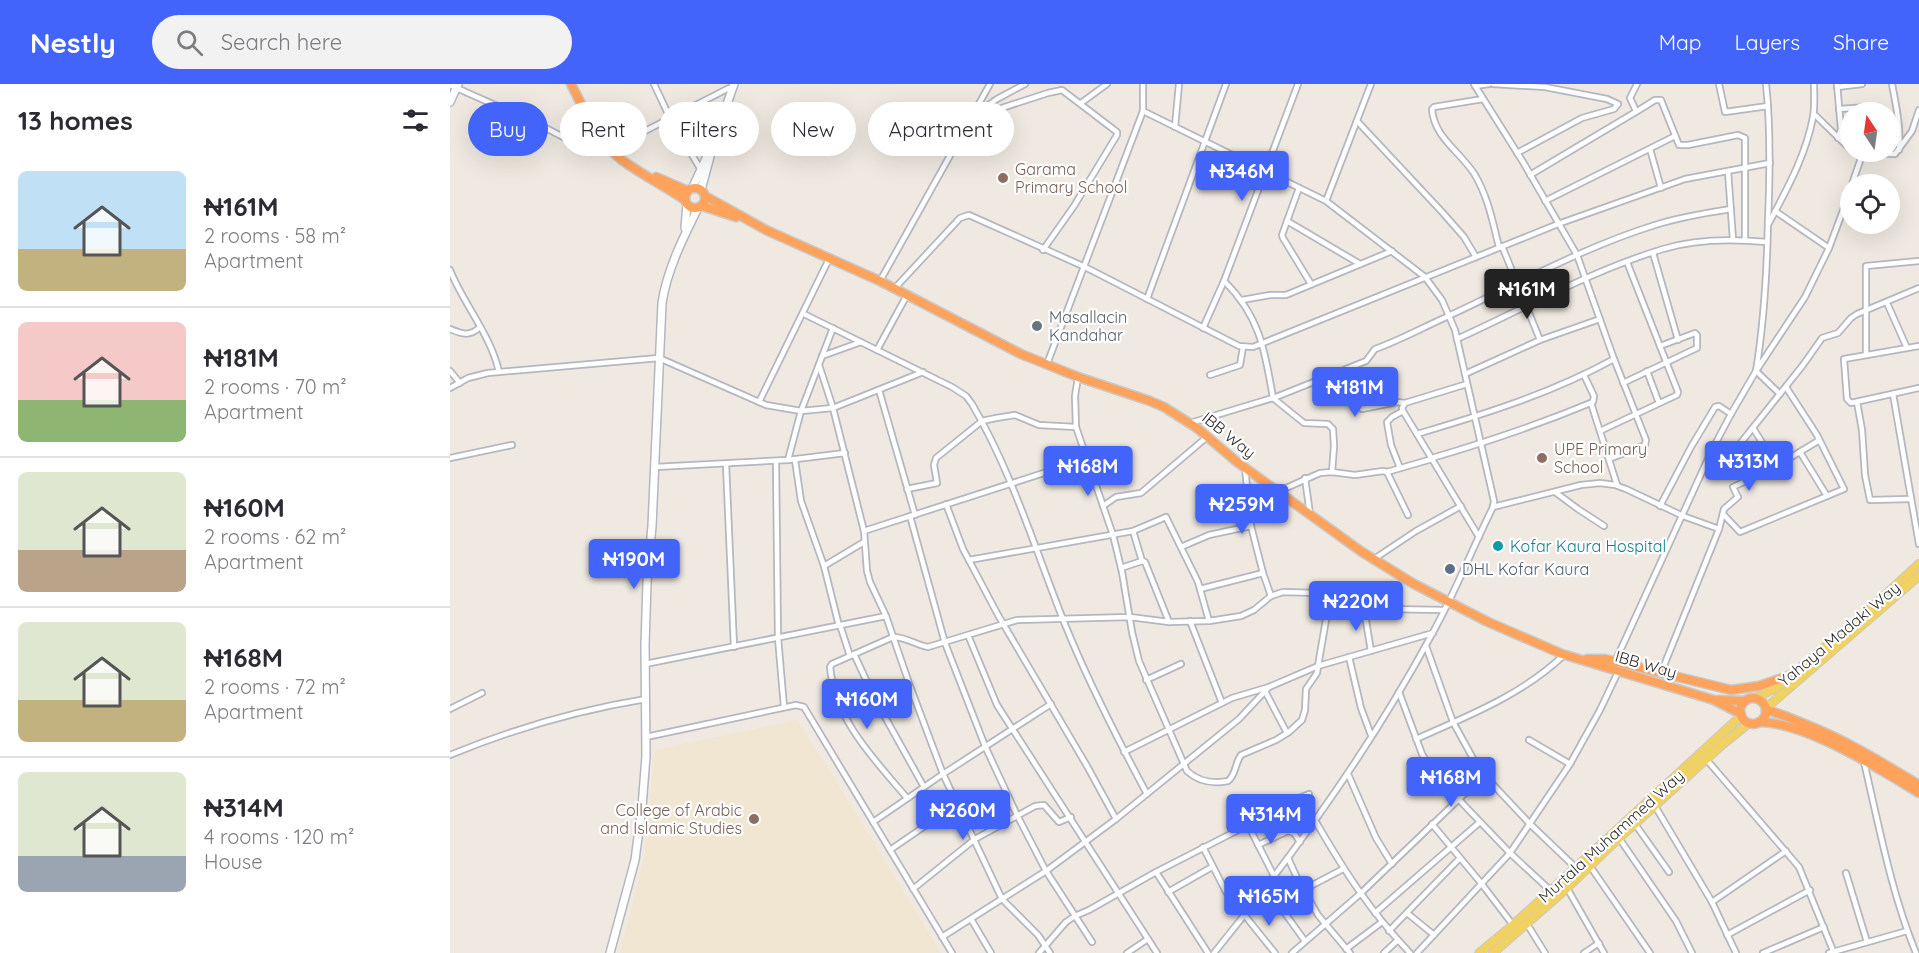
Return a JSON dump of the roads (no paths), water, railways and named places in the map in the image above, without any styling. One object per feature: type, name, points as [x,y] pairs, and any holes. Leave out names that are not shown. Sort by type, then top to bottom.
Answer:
[{"type":"highway","points":[[571,84],[580,102]]},
{"type":"highway","points":[[618,156],[647,175],[688,196],[703,193],[748,220]]},
{"type":"highway","points":[[700,207],[705,200],[703,193]]},
{"type":"highway","points":[[688,196],[690,207],[700,207],[748,220]]},
{"type":"highway","name":"IBB Way","points":[[748,220],[880,281],[1021,354],[1078,377],[1150,400],[1190,423],[1277,492],[1374,559],[1414,584],[1515,634],[1564,655],[1618,672],[1714,700],[1744,702]]},
{"type":"highway","points":[[1577,659],[1605,659],[1731,690],[1759,686],[1791,675]]},
{"type":"highway","points":[[1759,722],[1764,718],[1766,709],[1763,703],[1756,698],[1744,702],[1740,709],[1741,715],[1749,723],[1780,724],[1813,736],[1886,769]]},
{"type":"highway","name":"IBB Way","points":[[1714,700],[1741,715]]},
{"type":"highway","points":[[1766,709],[1816,728],[1857,748],[1916,787]]},
{"type":"main road","name":"Yahaya Madaki Way","points":[[1882,604],[1919,564]]},
{"type":"main road","name":"Yahaya Madaki Way","points":[[1766,709],[1882,604],[1919,576]]},
{"type":"main road","name":"Yahaya Madaki Way","points":[[1756,698],[1772,691],[1872,613]]},
{"type":"main road","name":"Murtala Muhammed Way","points":[[1493,953],[1503,950],[1564,885],[1576,868],[1741,715]]},
{"type":"main road","name":"Murtala Muhammed Way","points":[[1479,953],[1551,891],[1564,885],[1590,866],[1706,759],[1749,723]]},
{"type":"street","points":[[654,84],[662,102]]},
{"type":"street","points":[[980,102],[990,84]]},
{"type":"street","points":[[993,102],[1025,84]]},
{"type":"street","points":[[1081,103],[1107,84]]},
{"type":"street","points":[[1047,364],[1143,111],[1143,84]]},
{"type":"street","points":[[1175,127],[1179,84]]},
{"type":"street","points":[[1148,299],[1226,84]]},
{"type":"street","points":[[1203,328],[1224,281],[1298,84]]},
{"type":"street","points":[[1326,201],[1371,84]]},
{"type":"street","points":[[1517,153],[1582,118],[1614,109],[1618,104],[1607,99],[1545,87],[1518,84],[1475,85],[1577,255],[1646,440],[1645,445],[1609,459]]},
{"type":"street","points":[[1635,109],[1630,95],[1637,84]]},
{"type":"street","points":[[1719,84],[1725,112],[1768,106]]},
{"type":"street","points":[[1756,371],[1762,334],[1768,225],[1770,163],[1766,84]]},
{"type":"street","points":[[1768,225],[1790,182],[1808,139],[1814,114],[1814,84]]},
{"type":"street","points":[[1814,114],[1838,138],[1841,129],[1837,86],[1862,84]]},
{"type":"street","points":[[1892,84],[1896,102]]},
{"type":"street","points":[[700,102],[731,85]]},
{"type":"street","points":[[726,102],[731,85]]},
{"type":"street","points":[[450,102],[455,86],[560,135]]},
{"type":"street","points":[[1014,104],[1062,90],[1114,129],[1117,135],[1074,206],[1043,250]]},
{"type":"street","points":[[1483,99],[1434,107],[1432,114],[1438,131],[1476,176],[1501,247],[1540,340]]},
{"type":"street","points":[[1530,175],[1635,109],[1655,100],[1661,100],[1677,143],[1682,146],[1738,135],[1743,135],[1745,138],[1745,240]]},
{"type":"street","points":[[1900,149],[1912,131],[1919,110]]},
{"type":"street","points":[[1143,111],[1326,201],[1425,277],[1442,300],[1457,339],[1494,501],[1433,633],[1372,736],[1316,822],[1214,953]]},
{"type":"street","points":[[1357,121],[1443,213],[1464,237],[1476,256]]},
{"type":"street","points":[[1545,201],[1675,136]]},
{"type":"street","points":[[1650,149],[1661,188]]},
{"type":"street","points":[[693,156],[701,170]]},
{"type":"street","points":[[684,236],[688,196],[707,156]]},
{"type":"street","points":[[703,193],[711,156]]},
{"type":"street","points":[[880,281],[950,156]]},
{"type":"street","points":[[894,288],[960,218],[969,215],[1085,267],[1243,347],[1253,347],[1558,224],[1685,179],[1770,163]]},
{"type":"street","points":[[1728,171],[1733,240]]},
{"type":"street","points":[[1299,188],[1283,238],[1311,284]]},
{"type":"street","points":[[610,953],[635,860],[642,807],[646,737],[646,582],[652,526],[662,303],[664,288],[684,236],[700,207]]},
{"type":"street","points":[[1190,423],[1273,398],[1366,361],[1375,349],[1577,255],[1655,225],[1691,215],[1731,209]]},
{"type":"street","points":[[1775,211],[1829,248]]},
{"type":"street","points":[[1615,662],[1712,450],[1756,371],[1804,297],[1829,248],[1840,219]]},
{"type":"street","points":[[1287,221],[1361,264]]},
{"type":"street","points":[[1457,339],[1586,279],[1664,249],[1733,240],[1767,242]]},
{"type":"street","points":[[1242,300],[1270,295],[1286,295],[1392,251]]},
{"type":"street","points":[[1653,253],[1678,340]]},
{"type":"street","points":[[759,402],[830,259]]},
{"type":"street","points":[[1866,355],[1866,266],[1919,261]]},
{"type":"street","points":[[1600,431],[1677,395],[1678,392],[1627,262]]},
{"type":"street","points":[[451,273],[493,351],[499,372]]},
{"type":"street","points":[[1224,281],[1242,300],[1263,343],[1273,398],[1304,423],[1328,424],[1333,429],[1332,472]]},
{"type":"street","points":[[1712,450],[1725,456],[1731,455],[1822,338],[1838,333],[1851,318],[1866,310],[1918,290]]},
{"type":"street","points":[[877,350],[907,295]]},
{"type":"street","points":[[1887,303],[1907,348]]},
{"type":"street","points":[[804,314],[923,372],[966,396],[982,421],[1011,483],[1086,674],[1147,794]]},
{"type":"street","points":[[1465,374],[1540,340],[1600,320]]},
{"type":"street","points":[[450,329],[470,334],[480,327]]},
{"type":"street","points":[[788,460],[801,411],[833,328]]},
{"type":"street","points":[[1623,382],[1698,347],[1696,334],[1660,346]]},
{"type":"street","points":[[822,356],[861,342]]},
{"type":"street","points":[[1919,346],[1844,359],[1847,399],[1851,403],[1919,388]]},
{"type":"street","points":[[1210,375],[1240,365],[1243,347]]},
{"type":"street","points":[[450,388],[479,375],[499,372],[659,358],[759,402],[776,408],[801,411],[832,408],[923,372]]},
{"type":"street","points":[[1417,434],[1529,399],[1614,359]]},
{"type":"street","points":[[819,365],[845,453],[864,531],[867,572],[886,616],[943,774],[1002,899],[1034,930],[1050,953]]},
{"type":"street","points":[[1346,369],[1362,410],[1397,402],[1405,403],[1467,384]]},
{"type":"street","points":[[450,371],[460,382]]},
{"type":"street","points":[[1647,371],[1659,403]]},
{"type":"street","points":[[1756,371],[1780,394]]},
{"type":"street","points":[[1277,492],[1320,473],[1355,475],[1387,472],[1539,424],[1591,403],[1595,399],[1584,375]]},
{"type":"street","points":[[907,798],[875,761],[843,716],[834,694],[830,667],[832,664],[893,637],[928,647],[1017,620],[1131,617],[1169,622],[1209,621],[1241,616],[1254,610],[1272,596],[1283,592],[1317,593],[1328,602],[1328,608],[1317,673],[1306,689],[1302,720],[1276,740],[1241,755],[1237,760],[1233,778],[1228,782],[1213,783],[1199,779],[1192,776],[1183,765],[1146,680],[1132,632],[1131,617],[1113,535],[1076,427],[1075,404],[1078,377]]},
{"type":"street","points":[[1723,514],[1740,532],[1843,490],[1818,438],[1786,387]]},
{"type":"street","points":[[879,390],[907,489],[945,643],[985,746],[1017,815],[1046,871],[1092,942]]},
{"type":"street","points":[[1893,394],[1919,544]]},
{"type":"street","points":[[1857,402],[1870,500],[1910,499]]},
{"type":"street","points":[[1405,403],[1403,411],[1479,537]]},
{"type":"street","points":[[1591,403],[1617,485]]},
{"type":"street","points":[[1660,506],[1715,407],[1719,406],[1731,414]]},
{"type":"street","points":[[1400,468],[1391,445],[1387,423],[1403,411]]},
{"type":"street","points":[[907,489],[937,483],[934,465],[936,458],[982,421],[1015,416],[1039,425],[1076,427]]},
{"type":"street","points":[[1753,428],[1773,468]]},
{"type":"street","points":[[1103,506],[1116,497],[1141,493],[1207,437]]},
{"type":"street","points":[[1661,673],[1723,514],[1727,506],[1738,496],[1733,488],[1734,485],[1773,468],[1818,441],[1818,438]]},
{"type":"street","points":[[450,458],[512,445]]},
{"type":"street","points":[[1800,452],[1827,496]]},
{"type":"street","points":[[655,467],[795,460],[845,453]]},
{"type":"street","points":[[864,531],[1087,459]]},
{"type":"street","points":[[795,460],[801,501],[824,566],[840,626],[852,655],[924,787]]},
{"type":"street","points":[[776,461],[778,638],[784,707]]},
{"type":"street","points":[[726,464],[734,646]]},
{"type":"street","points":[[1245,468],[1251,526],[1263,573],[1272,596]]},
{"type":"street","points":[[1387,472],[1408,514]]},
{"type":"street","points":[[1305,478],[1311,516]]},
{"type":"street","points":[[1493,507],[1590,484],[1617,485],[1683,516],[1719,529]]},
{"type":"street","points":[[1555,492],[1604,525]]},
{"type":"street","points":[[946,504],[963,549],[1003,624],[1087,765],[1116,819]]},
{"type":"street","points":[[1374,559],[1416,531],[1461,506]]},
{"type":"street","points":[[969,560],[1133,531],[1166,517],[1200,589],[1209,621]]},
{"type":"street","points":[[1181,547],[1209,535],[1251,526]]},
{"type":"street","points":[[1133,531],[1142,561],[1169,622]]},
{"type":"street","points":[[824,566],[864,542]]},
{"type":"street","points":[[1121,568],[1142,561]]},
{"type":"street","points":[[1200,589],[1263,573]]},
{"type":"street","points":[[1328,608],[1444,610]]},
{"type":"street","points":[[1364,609],[1371,651]]},
{"type":"street","points":[[645,664],[886,616]]},
{"type":"street","points":[[1190,621],[1222,703]]},
{"type":"street","points":[[1124,752],[1232,698],[1267,689],[1318,666],[1433,633]]},
{"type":"street","points":[[968,635],[998,705],[1157,953]]},
{"type":"street","points":[[1426,646],[1453,722],[1484,775],[1576,868]]},
{"type":"street","points":[[1416,739],[1518,691],[1547,671],[1564,655]]},
{"type":"street","points":[[1349,657],[1361,708],[1372,736]]},
{"type":"street","points":[[1146,680],[1181,664]]},
{"type":"street","points":[[1417,953],[1510,853],[1570,765],[1618,672]]},
{"type":"street","points":[[1267,689],[1287,733]]},
{"type":"street","points":[[942,937],[1046,871],[1116,819],[1239,719],[1267,689]]},
{"type":"street","points":[[1399,692],[1422,754],[1428,764],[1510,853],[1551,891]]},
{"type":"street","points":[[450,709],[482,693]]},
{"type":"street","points":[[450,755],[550,720],[608,705],[646,699]]},
{"type":"street","points":[[873,822],[1051,704]]},
{"type":"street","points":[[646,737],[784,707],[796,705],[804,707],[952,953]]},
{"type":"street","points":[[1529,740],[1570,765]]},
{"type":"street","points":[[1706,759],[1800,867],[1832,952],[1906,930]]},
{"type":"street","points":[[1864,761],[1890,878],[1906,930],[1916,953]]},
{"type":"street","points":[[1348,774],[1379,845],[1392,864]]},
{"type":"street","points":[[1292,953],[1360,894],[1484,775]]},
{"type":"street","points":[[1274,876],[1248,825],[1249,818],[1309,794]]},
{"type":"street","points":[[890,850],[957,804]]},
{"type":"street","points":[[913,889],[975,839],[1017,815],[1044,805],[1059,822],[1071,817]]},
{"type":"street","points":[[1655,806],[1712,902],[1736,953]]},
{"type":"street","points":[[1316,822],[1360,894],[1410,953]]},
{"type":"street","points":[[1375,913],[1480,822]]},
{"type":"street","points":[[1432,824],[1513,926]]},
{"type":"street","points":[[1635,824],[1669,872]]},
{"type":"street","points":[[1040,953],[1066,922],[1075,916],[1248,825]]},
{"type":"street","points":[[1258,845],[1288,831],[1294,833],[1300,842]]},
{"type":"street","points":[[1619,838],[1676,921],[1692,953]]},
{"type":"street","points":[[1203,847],[1226,892],[1275,953]]},
{"type":"street","points":[[1712,902],[1786,851]]},
{"type":"street","points":[[1288,858],[1303,890],[1325,924],[1347,951],[1382,922]]},
{"type":"street","points":[[1389,931],[1460,858]]},
{"type":"street","points":[[1590,866],[1650,953]]},
{"type":"street","points":[[1168,892],[1212,867]]},
{"type":"street","points":[[1303,890],[1343,869]]},
{"type":"street","points":[[1156,872],[1208,953]]},
{"type":"street","points":[[1846,873],[1867,942]]},
{"type":"street","points":[[1564,885],[1604,953]]},
{"type":"street","points":[[1266,887],[1305,941]]},
{"type":"street","points":[[1727,935],[1810,890]]},
{"type":"street","points":[[1407,913],[1434,935]]},
{"type":"street","points":[[971,919],[991,953]]},
{"type":"street","points":[[1527,924],[1545,953]]},
{"type":"street","points":[[1764,953],[1824,927]]},
{"type":"street","points":[[1127,953],[1148,939]]},
{"type":"street","points":[[1384,953],[1398,940]]},
{"type":"street","points":[[1584,953],[1599,943]]},
{"type":"place","name":"Garama Primary School","points":[[1003,178]]},
{"type":"place","name":"Masallacin Kandahar","points":[[1037,326]]},
{"type":"place","name":"UPE Primary School","points":[[1542,458]]},
{"type":"place","name":"Kofar Kaura Hospital","points":[[1498,546]]},
{"type":"place","name":"DHL Kofar Kaura","points":[[1450,569]]},
{"type":"place","name":"College of Arabic and Islamic Studies","points":[[754,819]]}]
